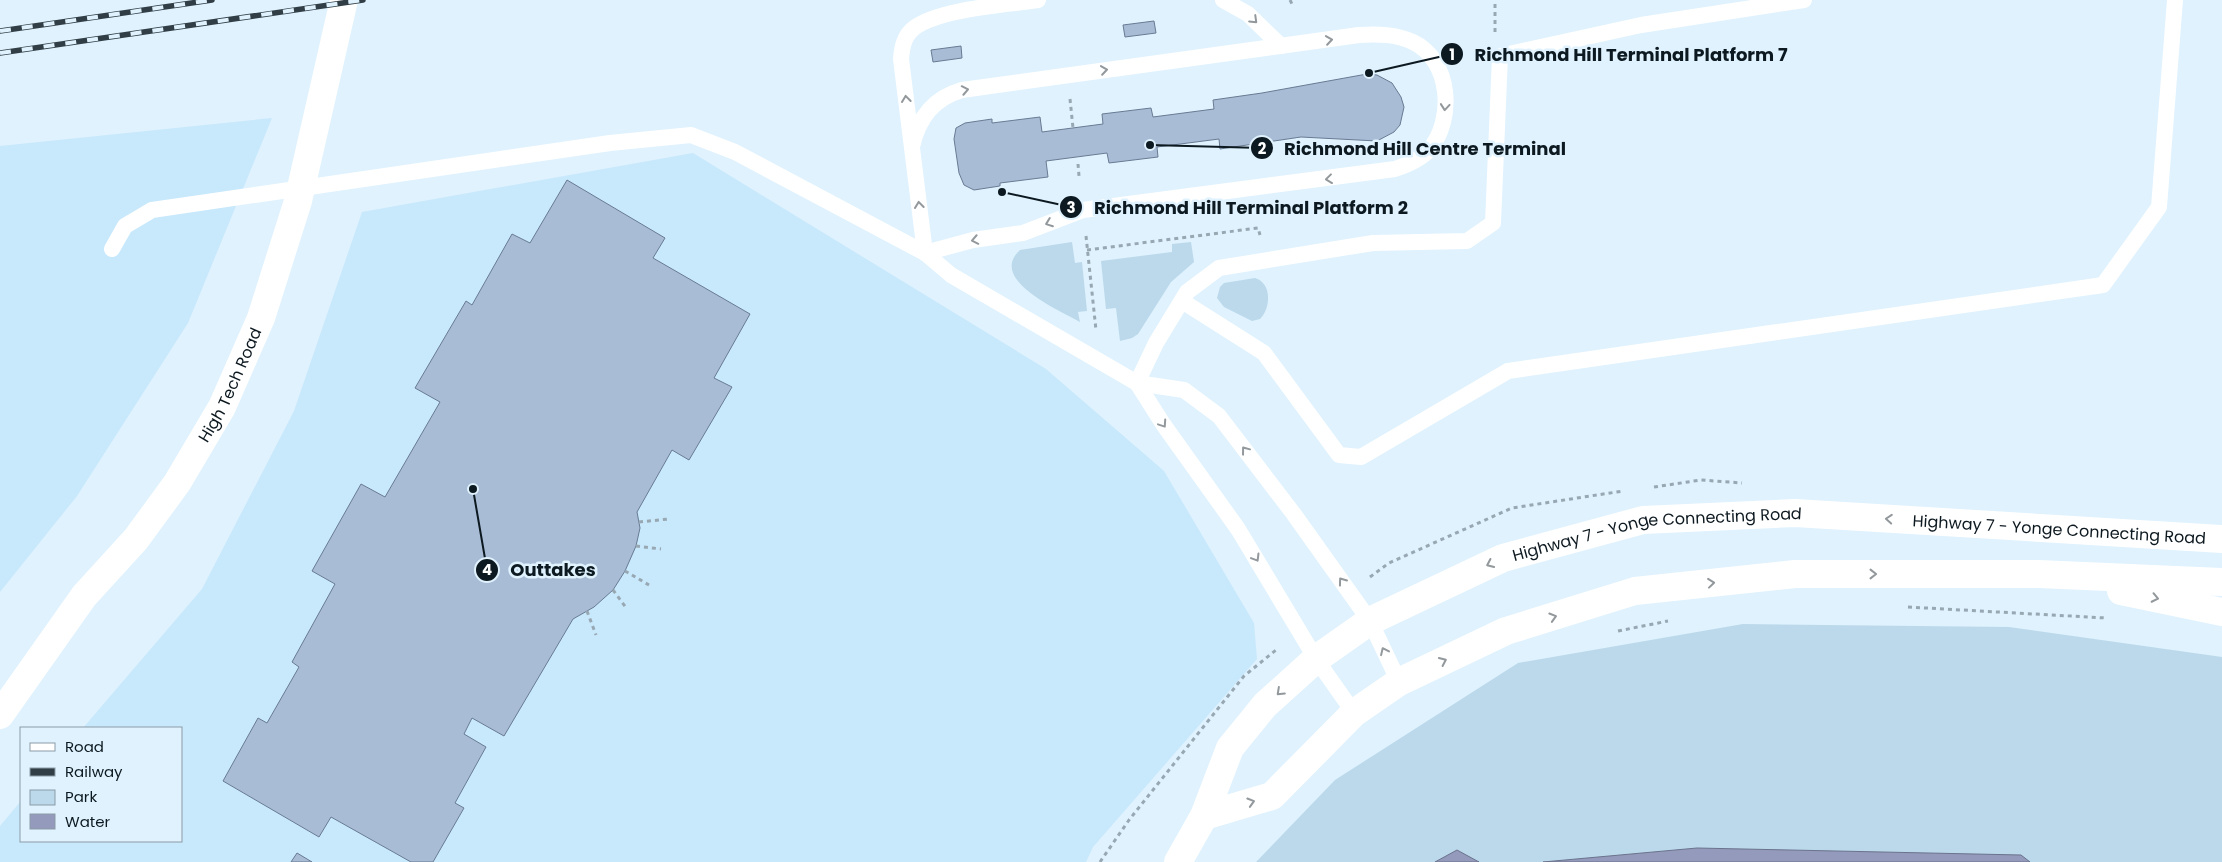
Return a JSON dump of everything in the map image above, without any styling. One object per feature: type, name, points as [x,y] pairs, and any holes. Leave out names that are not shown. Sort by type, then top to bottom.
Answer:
[{"type":"main road","name":"High Tech Road","points":[[0,715],[84,596],[136,539],[177,483],[222,407],[261,318],[298,201],[344,0]]},
{"type":"main road","name":"Highway 7 - Yonge Connecting Road","points":[[1178,862],[1204,816],[1230,748],[1265,705],[1316,659],[1370,621],[1503,558],[1643,520],[1795,513],[2095,533],[2222,539]]},
{"type":"main road","points":[[2095,533],[2222,528]]},
{"type":"main road","points":[[1204,816],[1272,796],[1354,713],[1399,682],[1506,631],[1635,591],[1795,574],[2039,574],[2222,582]]},
{"type":"main road","points":[[2039,574],[2222,612]]},
{"type":"lane","points":[[925,253],[901,59],[902,48],[914,28],[947,14],[1038,0]]},
{"type":"lane","points":[[1223,0],[1248,14],[1280,46]]},
{"type":"lane","points":[[1138,383],[1156,343],[1187,292],[1220,268],[1373,243],[1467,241],[1493,224],[1500,56],[1641,25],[1804,0]]},
{"type":"lane","points":[[1182,301],[1264,353],[1339,455],[1361,457],[1508,370],[2103,286],[2159,207],[2175,0]]},
{"type":"lane","points":[[912,147],[915,133],[930,109],[950,93],[962,90],[1377,34],[1396,37],[1414,43],[1429,54],[1439,70],[1445,91],[1445,111],[1439,132],[1429,150],[1414,162],[1395,169],[1083,210],[1023,233],[973,240],[925,253]]},
{"type":"lane","points":[[112,249],[125,226],[152,210],[610,143],[691,135],[735,152],[925,253],[951,275],[1138,383],[1184,390],[1219,416],[1293,513],[1370,621],[1399,682]]},
{"type":"lane","points":[[1138,383],[1163,424],[1238,529],[1316,659],[1354,713]]},
{"type":"path","points":[[1495,0],[1495,38],[1500,56]]},
{"type":"path","points":[[1069,96],[1073,128]]},
{"type":"path","points":[[1078,164],[1079,176]]},
{"type":"path","points":[[1088,250],[1258,228]]},
{"type":"path","points":[[1086,236],[1099,360]]},
{"type":"path","points":[[639,522],[669,519]]},
{"type":"path","points":[[636,546],[661,549]]},
{"type":"path","points":[[625,572],[649,584]]},
{"type":"path","points":[[613,590],[627,609]]},
{"type":"path","points":[[1898,606],[2111,618]]},
{"type":"path","points":[[587,611],[596,635]]},
{"type":"path","points":[[1610,632],[1676,619]]},
{"type":"path","points":[[1100,862],[1128,820],[1244,676]]},
{"type":"shaded area","points":[[272,118],[188,323],[77,496],[0,592],[0,146]]},
{"type":"shaded area","points":[[693,153],[1046,369],[1164,471],[1254,623],[1257,659],[1093,847],[1086,862],[0,862],[0,826],[20,802],[20,842],[182,842],[182,727],[84,727],[202,589],[294,411],[362,212]]},
{"type":"green space","points":[[1072,242],[1075,263],[1082,262],[1087,311],[1078,312],[1080,322],[1030,293],[1019,283],[1013,272],[1012,261],[1020,250]]},
{"type":"green space","points":[[1191,242],[1194,262],[1171,282],[1138,334],[1132,338],[1120,341],[1116,308],[1106,309],[1101,261],[1172,252],[1172,244]]},
{"type":"green space","points":[[1255,278],[1261,281],[1267,290],[1268,303],[1260,319],[1252,321],[1224,307],[1217,298],[1220,287],[1224,283]]},
{"type":"green space","points":[[1743,624],[2009,627],[2222,657],[2222,862],[1256,862],[1335,780],[1518,663]]},
{"type":"water","points":[[1697,848],[2021,855],[2030,862],[1543,862]]},
{"type":"water","points":[[1457,850],[1479,862],[1435,862]]},
{"type":"building","points":[[1154,21],[1156,33],[1125,37],[1123,25]]},
{"type":"building","points":[[961,46],[962,58],[933,62],[931,50]]},
{"type":"building","points":[[1367,74],[1377,75],[1392,83],[1401,97],[1404,107],[1400,125],[1394,132],[1377,141],[1301,137],[1220,149],[1219,139],[1157,147],[1158,157],[1109,163],[1107,153],[1046,161],[1048,177],[1000,183],[1000,186],[974,190],[964,185],[959,173],[954,139],[956,128],[965,123],[992,119],[992,123],[1040,117],[1042,132],[1103,124],[1102,114],[1151,108],[1153,117],[1214,109],[1213,100]]},
{"type":"building","points":[[567,180],[665,238],[653,258],[750,314],[714,378],[732,387],[689,460],[672,450],[637,512],[640,528],[636,546],[625,571],[613,590],[594,607],[573,619],[504,736],[472,718],[464,734],[486,747],[455,803],[464,808],[433,862],[411,862],[331,817],[319,837],[223,781],[258,718],[267,723],[299,667],[292,662],[335,584],[312,571],[361,484],[385,497],[440,402],[415,388],[466,301],[472,305],[512,234],[530,243]]},
{"type":"building","points":[[297,853],[312,862],[291,862]]},
{"type":"railway","points":[[0,31],[212,0]]},
{"type":"railway","points":[[0,53],[363,0]]},
{"type":"place","name":"Richmond Hill Terminal Platform 7","points":[[1369,73]]},
{"type":"place","name":"Richmond Hill Centre Terminal","points":[[1150,145]]},
{"type":"place","name":"Richmond Hill Terminal Platform 2","points":[[1002,192]]},
{"type":"place","name":"Outtakes","points":[[473,489]]}]
